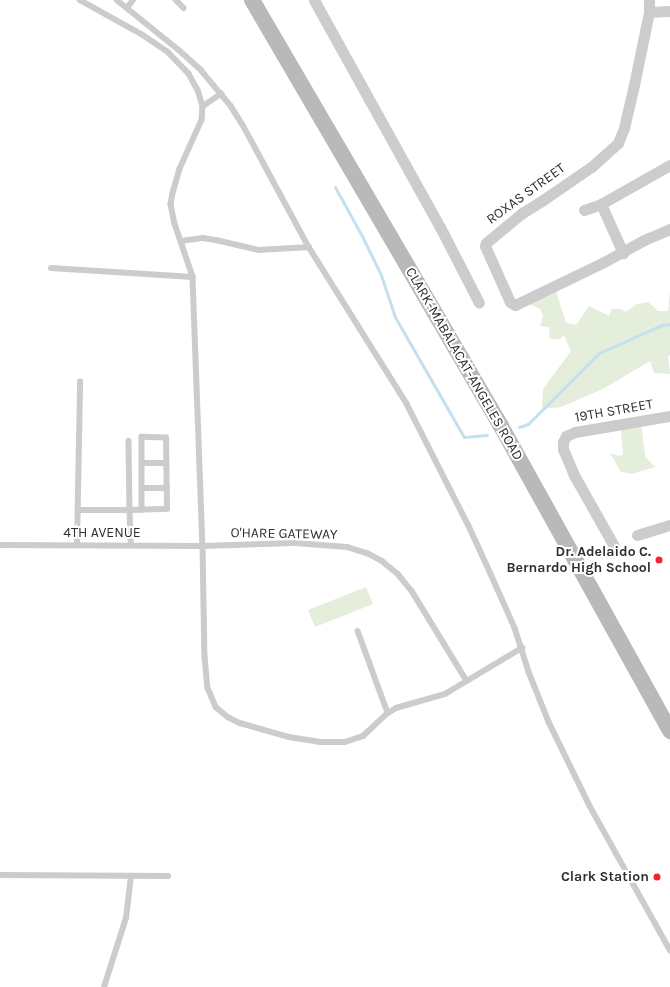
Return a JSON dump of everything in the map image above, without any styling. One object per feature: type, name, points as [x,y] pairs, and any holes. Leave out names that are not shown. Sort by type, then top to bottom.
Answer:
[{"type":"main road","name":"CLARK-MABALACAT-ANGELES ROAD","points":[[252,0],[500,426],[670,731]]},
{"type":"street","points":[[314,0],[440,227],[479,303]]},
{"type":"street","name":"ROXAS STREET","points":[[623,252],[516,305],[510,302],[485,246],[486,243],[522,213],[544,200],[591,167],[618,143],[624,128],[649,12],[649,0]]},
{"type":"street","points":[[649,12],[670,11]]},
{"type":"street","points":[[584,210],[601,204],[670,165]]},
{"type":"street","points":[[601,204],[623,252],[644,240],[670,229]]},
{"type":"street","name":"19TH STREET","points":[[614,546],[574,475],[563,448],[566,436],[575,432],[670,416]]},
{"type":"street","points":[[637,536],[670,525]]},
{"type":"lane","points":[[80,0],[144,35],[168,52],[191,78],[203,106],[204,113],[199,130],[180,169],[172,193],[172,214],[193,277],[206,673],[210,695],[221,713],[240,723],[289,737],[319,742],[337,743],[355,740],[364,736],[388,713],[409,704],[440,696],[522,648]]},
{"type":"lane","points":[[117,0],[179,50],[201,70],[244,124],[309,247],[407,404],[468,524],[522,648],[529,672],[552,729],[590,806],[670,950]]},
{"type":"lane","points":[[127,8],[133,0]]},
{"type":"lane","points":[[176,0],[184,8]]},
{"type":"lane","points":[[203,106],[221,94]]},
{"type":"lane","points":[[181,241],[203,238],[259,250],[309,247]]},
{"type":"lane","points":[[51,268],[193,277]]},
{"type":"lane","points":[[76,545],[80,382]]},
{"type":"lane","points":[[78,510],[142,510],[167,509],[166,438],[142,437],[142,510]]},
{"type":"lane","points":[[129,441],[130,546]]},
{"type":"lane","points":[[142,463],[166,463]]},
{"type":"lane","points":[[142,488],[166,488]]},
{"type":"lane","name":"O'HARE GATEWAY","points":[[203,546],[295,543],[326,544],[347,547],[367,553],[382,561],[398,574],[412,591],[467,681]]},
{"type":"lane","name":"4TH AVENUE","points":[[0,545],[203,546]]},
{"type":"lane","points":[[358,631],[388,713]]},
{"type":"lane","points":[[0,875],[168,876]]},
{"type":"lane","points":[[104,987],[126,918],[132,876]]},
{"type":"green space","points":[[555,288],[566,323],[576,325],[589,306],[609,316],[612,309],[621,309],[626,312],[637,304],[648,302],[658,311],[668,311],[670,291],[670,355],[668,356],[670,374],[654,373],[650,361],[603,389],[561,407],[542,409],[543,389],[571,351],[564,335],[560,339],[550,339],[549,327],[540,326],[543,316],[540,309],[527,303]]},
{"type":"green space","points":[[641,423],[645,456],[655,467],[632,474],[621,472],[610,453],[619,456],[623,455],[621,430]]},
{"type":"green space","points":[[366,587],[373,604],[315,627],[308,610]]},
{"type":"waterway","points":[[335,187],[381,275],[395,317],[464,437],[487,435]]},
{"type":"waterway","points":[[519,427],[528,424],[599,353],[662,325],[670,324]]},
{"type":"place","name":"Dr. Adelaido C. Bernardo High School","points":[[659,560]]},
{"type":"place","name":"Clark Station","points":[[657,877]]}]
